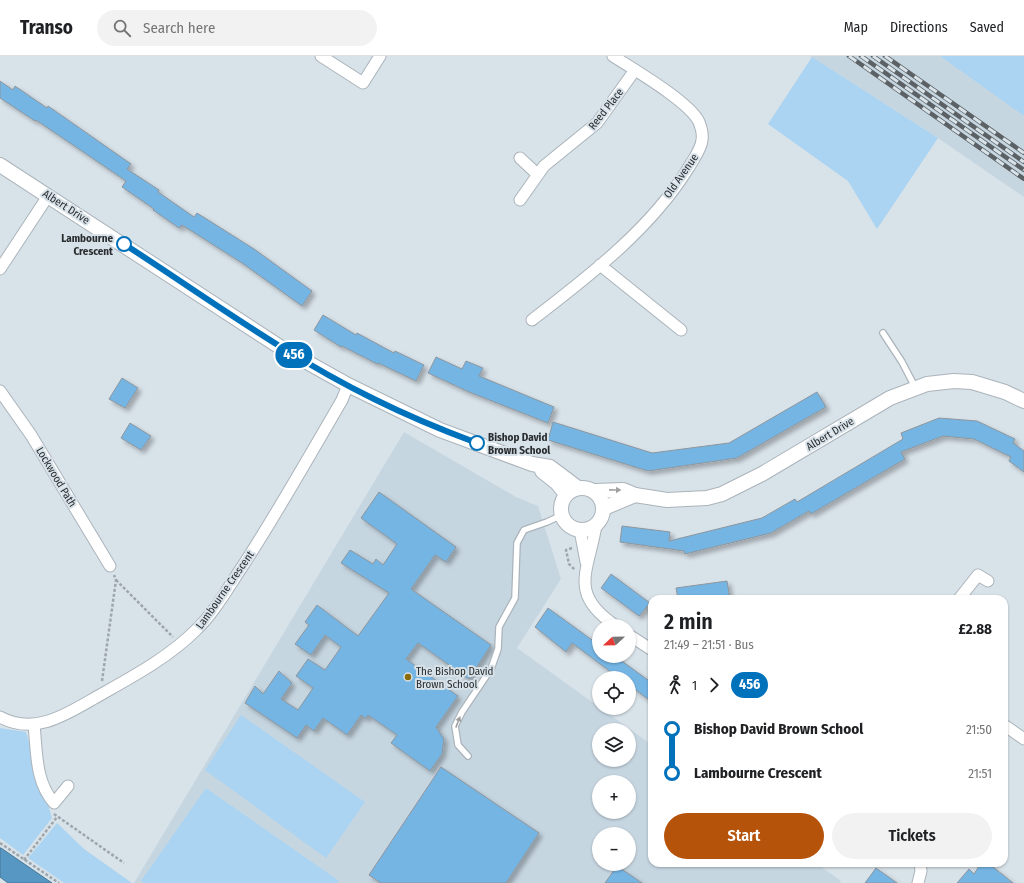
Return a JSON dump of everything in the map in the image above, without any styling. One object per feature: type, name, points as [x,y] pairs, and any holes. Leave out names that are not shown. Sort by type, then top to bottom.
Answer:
[{"type":"street","points":[[321,56],[364,83],[380,56]]},
{"type":"street","name":"Old Avenue","points":[[532,320],[600,265],[642,226],[681,179],[699,150],[702,139],[700,126],[693,114],[654,82],[613,56]]},
{"type":"street","name":"Reed Place","points":[[520,200],[537,174],[597,123],[635,70]]},
{"type":"street","points":[[520,158],[537,174]]},
{"type":"street","name":"Albert Drive","points":[[0,165],[280,347],[348,386],[440,430],[532,464],[557,483],[572,491]]},
{"type":"street","points":[[0,269],[48,196]]},
{"type":"street","points":[[600,265],[681,330]]},
{"type":"street","name":"Albert Drive","points":[[594,491],[623,490],[635,495],[667,500],[689,500],[707,498],[722,494],[762,474],[868,411],[915,387],[954,381],[972,382],[1005,392],[1024,401]]},
{"type":"street","name":"Lambourne Crescent","points":[[0,717],[16,723],[34,725],[59,718],[102,694],[180,644],[197,630],[234,580],[270,524],[342,400],[348,386]]},
{"type":"street","name":"Lockwood Path","points":[[0,391],[31,435],[110,566]]},
{"type":"street","points":[[584,487],[594,491],[601,499],[604,508],[602,518],[596,525],[591,528],[580,530],[572,528],[566,522],[562,515],[561,508],[572,491],[584,487]]},
{"type":"street","points":[[604,508],[635,495]]},
{"type":"street","points":[[586,562],[593,544],[596,525]]},
{"type":"street","points":[[580,530],[586,562],[586,592],[594,608],[607,619]]},
{"type":"street","points":[[962,595],[978,575],[988,582]]},
{"type":"street","points":[[636,640],[648,647]]},
{"type":"street","points":[[34,725],[40,778],[49,797],[54,803],[68,786]]},
{"type":"street","points":[[1008,728],[1023,737]]},
{"type":"street","points":[[918,883],[920,867]]},
{"type":"lane","points":[[883,333],[902,362],[915,387]]},
{"type":"lane","points":[[468,756],[458,745],[455,726],[462,712],[491,669],[498,649],[499,627],[515,598],[517,543],[524,530],[562,515]]},
{"type":"path","points":[[566,550],[569,564],[579,574],[585,576]]},
{"type":"path","points":[[110,566],[116,580],[155,617],[180,644]]},
{"type":"path","points":[[102,694],[103,675],[116,580]]},
{"type":"path","points":[[24,860],[57,817],[124,863]]},
{"type":"path","points":[[0,843],[59,883]]},
{"type":"shaded area","points":[[810,56],[947,56],[1024,111],[1024,197],[938,138]]},
{"type":"shaded area","points":[[940,56],[1024,56],[1024,116]]},
{"type":"shaded area","points":[[812,57],[938,138],[877,229],[848,181],[768,124]]},
{"type":"shaded area","name":"The Bishop David Brown School","points":[[404,432],[516,497],[538,506],[561,579],[517,648],[592,702],[592,715],[610,715],[621,723],[592,723],[592,767],[636,767],[636,734],[648,742],[648,867],[822,867],[841,881],[840,883],[134,883]]},
{"type":"shaded area","points":[[241,715],[365,802],[326,858],[205,770]]},
{"type":"shaded area","points":[[0,728],[26,732],[52,818],[23,855],[0,838]]},
{"type":"shaded area","points":[[206,788],[339,881],[337,883],[144,883],[141,881]]},
{"type":"shaded area","points":[[57,823],[84,849],[132,883],[64,883],[28,858]]},
{"type":"shaded area","points":[[0,848],[52,883],[8,883],[0,877]]},
{"type":"building","points":[[0,81],[13,90],[15,86],[47,108],[48,106],[131,164],[127,169],[159,190],[158,192],[194,217],[197,213],[254,249],[312,291],[302,306],[242,263],[182,225],[179,228],[122,187],[126,181],[36,120],[35,121],[0,98]]},
{"type":"building","points":[[323,315],[356,335],[357,333],[394,353],[395,351],[424,365],[416,381],[378,363],[377,364],[342,346],[341,347],[314,330]]},
{"type":"building","points":[[436,357],[462,369],[466,361],[483,368],[479,376],[554,407],[548,423],[469,392],[428,373]]},
{"type":"building","points":[[122,378],[138,388],[125,408],[109,399]]},
{"type":"building","points":[[817,392],[826,407],[737,458],[648,471],[548,440],[553,422],[652,453],[729,443]]},
{"type":"building","points":[[939,418],[977,421],[1015,439],[1013,443],[1024,451],[1024,472],[1009,461],[1011,457],[974,439],[943,436],[901,452],[905,459],[811,514],[809,511],[771,533],[685,554],[684,551],[620,542],[622,526],[670,532],[669,541],[762,518],[795,499],[797,502],[903,439],[901,433]]},
{"type":"building","points":[[130,423],[151,436],[141,450],[121,438]]},
{"type":"building","points":[[379,492],[456,547],[446,562],[435,555],[411,589],[491,645],[469,679],[418,643],[406,659],[458,696],[436,727],[444,739],[442,754],[430,771],[391,743],[397,735],[368,715],[366,719],[361,715],[347,735],[323,718],[314,731],[306,725],[297,738],[245,703],[255,686],[263,694],[279,671],[292,683],[281,699],[298,710],[313,688],[296,676],[308,659],[325,670],[341,647],[325,635],[311,655],[295,644],[309,625],[305,622],[317,605],[358,636],[389,593],[341,563],[350,550],[373,564],[376,559],[383,565],[397,544],[361,518]]},
{"type":"building","points":[[611,574],[648,602],[648,605],[639,616],[601,588]]},
{"type":"building","points":[[727,581],[729,595],[677,595],[676,588]]},
{"type":"building","points":[[548,608],[592,640],[592,658],[572,643],[566,652],[535,627]]},
{"type":"building","points":[[599,663],[625,663],[636,671],[610,671]]},
{"type":"building","points":[[636,671],[648,680],[648,699],[636,690]]},
{"type":"building","points":[[441,767],[539,833],[506,883],[381,883],[369,875]]},
{"type":"building","points":[[978,867],[993,867],[1013,883],[957,883],[969,869],[974,874]]},
{"type":"building","points":[[876,868],[897,883],[865,883]]},
{"type":"building","points":[[613,871],[624,871],[642,883],[605,883]]},
{"type":"railway","points":[[849,56],[1024,179]]},
{"type":"railway","points":[[861,56],[1024,170]]},
{"type":"railway","points":[[873,56],[1024,162]]},
{"type":"railway","points":[[885,56],[1024,153]]},
{"type":"bus line","name":"456","points":[[124,244],[280,347],[348,386],[440,430],[477,443]]},
{"type":"place","name":"Lambourne Crescent","points":[[124,244]]},
{"type":"place","name":"Bishop David Brown School","points":[[477,443]]},
{"type":"place","name":"The Bishop David Brown School","points":[[408,677]]}]
